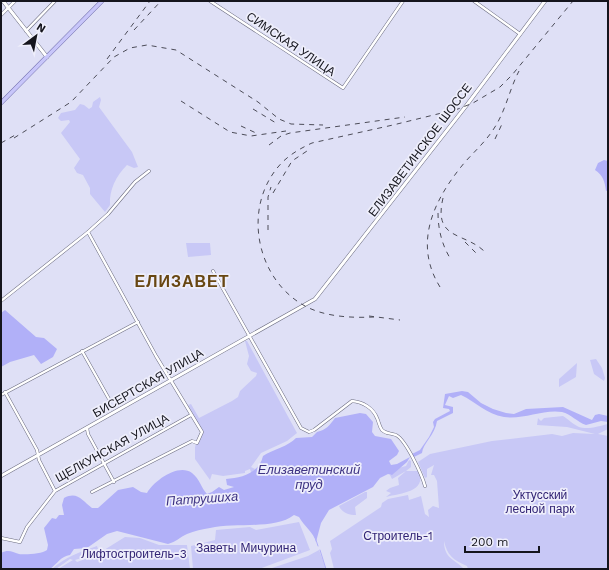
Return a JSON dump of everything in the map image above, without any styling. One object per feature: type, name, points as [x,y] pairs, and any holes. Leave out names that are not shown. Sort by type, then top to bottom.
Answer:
[{"type":"main road","points":[[2,1],[47,57]]},
{"type":"main road","name":"ЕЛИЗАВЕТИНСКОЕ ШОССЕ","points":[[304,306],[315,299],[364,238],[545,1]]},
{"type":"main road","points":[[1,103],[99,2]]},
{"type":"main road","name":"БИСЕРТСКАЯ УЛИЦА","points":[[1,476],[304,306]]},
{"type":"street","points":[[1,15],[15,1]]},
{"type":"street","points":[[26,31],[55,1]]},
{"type":"street","name":"СИМСКАЯ УЛИЦА","points":[[210,1],[343,88],[403,1]]},
{"type":"street","points":[[474,1],[520,34]]},
{"type":"street","points":[[1,301],[88,232],[108,214],[135,182],[149,171]]},
{"type":"street","points":[[88,232],[171,381],[202,432],[197,443],[192,442],[92,492]]},
{"type":"street","points":[[213,271],[301,428],[309,432],[314,430],[352,401],[363,404],[374,414],[380,428],[385,432],[396,435],[401,440],[420,471],[425,486]]},
{"type":"street","points":[[1,395],[138,322]]},
{"type":"street","points":[[82,351],[108,399]]},
{"type":"street","points":[[5,392],[39,455],[39,460],[55,491]]},
{"type":"street","name":"ЩЕЛКУНСКАЯ УЛИЦА","points":[[1,538],[20,542],[27,527],[55,491],[191,415]]},
{"type":"street","points":[[87,428],[88,434],[114,482]]},
{"type":"green space","points":[[100,97],[101,100],[99,107],[132,152],[138,167],[134,168],[127,165],[120,174],[112,189],[110,205],[105,212],[90,194],[90,188],[83,175],[77,173],[74,168],[80,159],[61,133],[70,122],[69,120],[61,121],[58,118],[61,113],[75,110],[80,104],[89,109],[92,107],[93,102]]},
{"type":"green space","points":[[186,243],[210,243],[211,255],[188,257]]},
{"type":"green space","points":[[245,341],[247,341],[297,433],[287,441],[261,453],[251,467],[255,469],[253,472],[251,472],[250,469],[245,471],[245,473],[223,476],[212,474],[210,480],[195,459],[195,447],[199,434],[201,435],[203,433],[188,405],[191,404],[199,418],[238,397],[240,391],[256,376],[257,373],[251,371],[247,364],[249,356]]},
{"type":"green space","points":[[596,359],[602,368],[605,378],[604,381],[594,374],[590,360]]},
{"type":"green space","points":[[577,363],[576,377],[559,387],[559,379]]},
{"type":"green space","name":"Уктусский лесной парк","points":[[563,416],[575,425],[582,428],[608,424],[608,429],[598,434],[608,436],[608,569],[468,569],[467,566],[458,562],[451,556],[444,541],[444,547],[448,555],[464,569],[334,569],[330,553],[332,549],[330,541],[381,507],[382,503],[388,499],[408,495],[409,500],[421,496],[425,514],[429,517],[428,510],[433,506],[439,508],[437,481],[434,475],[431,475],[434,465],[427,469],[427,477],[425,478],[418,462],[430,454],[492,441],[552,434],[562,436],[573,433],[595,434],[567,427],[537,425],[538,418],[541,421],[544,418]]},
{"type":"green space","points":[[409,460],[411,461],[411,467],[392,479],[390,475],[398,468],[406,466]]},
{"type":"green space","points":[[406,471],[419,471],[420,478],[416,487],[405,493],[386,497],[391,493],[386,491],[399,485],[398,478]]},
{"type":"green space","points":[[367,492],[367,498],[355,507],[356,515],[346,513],[340,508],[339,506]]},
{"type":"green space","name":"Заветы Мичурина","points":[[299,522],[310,550],[259,569],[193,569],[191,546],[215,540],[216,530],[250,527],[256,530]]},
{"type":"green space","name":"Лифтостроитель-3","points":[[125,537],[140,538],[159,545],[187,545],[190,569],[58,569],[73,560],[70,559],[56,569],[52,569],[67,558],[97,546],[98,549],[85,557],[75,560],[77,562],[96,555]]},
{"type":"green space","points":[[319,550],[326,569],[269,569],[308,556]]},
{"type":"water","points":[[604,160],[608,161],[608,190],[606,191],[603,179],[595,170],[598,163]]},
{"type":"water","points":[[5,310],[36,337],[44,338],[57,349],[53,357],[41,364],[34,355],[10,362],[1,367],[1,313]]},
{"type":"water","points":[[462,391],[468,392],[481,403],[493,409],[506,413],[514,414],[526,409],[563,407],[592,420],[595,415],[599,414],[608,416],[608,422],[601,421],[586,425],[565,413],[555,411],[511,418],[504,417],[486,411],[461,395],[453,398],[449,396],[445,405],[453,407],[453,413],[437,421],[436,426],[424,446],[422,453],[414,457],[412,454],[420,450],[429,437],[434,427],[433,422],[435,419],[450,411],[449,409],[443,408],[445,394]]},
{"type":"water","name":"Елизаветинский пруд","points":[[360,413],[366,414],[373,422],[372,432],[375,436],[391,439],[399,451],[397,455],[389,461],[391,465],[397,464],[410,457],[407,462],[392,475],[388,474],[380,478],[373,487],[329,510],[321,523],[316,542],[299,517],[294,515],[286,520],[276,523],[220,526],[201,530],[187,534],[168,544],[117,531],[107,534],[87,548],[74,549],[70,555],[62,559],[50,569],[1,569],[1,553],[8,551],[19,554],[29,554],[47,550],[48,545],[44,528],[52,518],[56,519],[59,515],[64,515],[62,505],[64,498],[76,496],[92,508],[98,508],[118,490],[133,487],[141,492],[147,493],[155,483],[167,475],[180,470],[186,470],[192,473],[207,494],[219,487],[224,490],[234,487],[227,485],[226,479],[249,474],[258,467],[263,456],[296,438],[312,437],[317,432],[328,427],[335,418]]},
{"type":"waterway","points":[[315,537],[318,546]]},
{"type":"waterway","points":[[320,550],[326,569]]},
{"type":"railway","points":[[107,59],[150,1]]},
{"type":"railway","points":[[134,30],[161,1]]},
{"type":"railway","points":[[374,317],[330,315],[313,310],[289,294],[275,279],[266,262],[260,243],[258,223],[260,203],[267,184],[285,159],[312,143],[458,109],[473,103],[500,87],[512,75],[573,1]]},
{"type":"railway","points":[[14,138],[71,102],[114,57],[130,48],[147,45],[176,50],[258,102],[279,119],[291,124],[323,125]]},
{"type":"railway","points":[[440,287],[432,270],[428,254],[428,237],[431,221],[444,190],[465,162],[487,139],[493,130],[519,71]]},
{"type":"railway","points":[[181,101],[230,132],[251,136],[286,131]]},
{"type":"railway","points":[[253,109],[276,123]]},
{"type":"railway","points":[[269,145],[281,136],[290,133],[405,117]]},
{"type":"railway","points":[[495,139],[502,124]]},
{"type":"railway","points":[[241,126],[256,133]]},
{"type":"railway","points":[[1,143],[17,134]]},
{"type":"railway","points":[[273,193],[292,161],[307,151]]},
{"type":"railway","points":[[268,230],[268,197],[271,187]]},
{"type":"railway","points":[[443,198],[441,212],[442,221],[446,228],[484,251]]},
{"type":"railway","points":[[438,213],[441,237],[450,258]]},
{"type":"railway","points":[[465,242],[479,256]]},
{"type":"railway","points":[[369,316],[400,320]]},
{"type":"district","name":"ЕЛИЗАВЕТ","points":[[182,281]]},
{"type":"water label","name":"Патрушиха","points":[[202,498]]},
{"type":"park label","name":"Строитель-1","points":[[398,536]]}]
